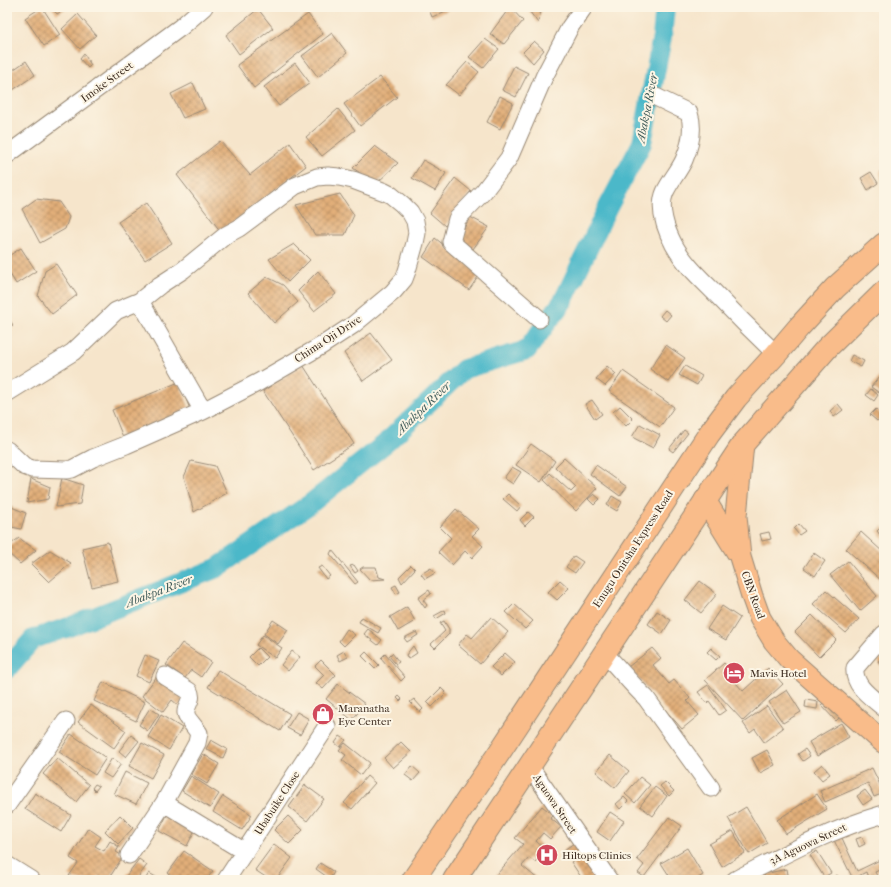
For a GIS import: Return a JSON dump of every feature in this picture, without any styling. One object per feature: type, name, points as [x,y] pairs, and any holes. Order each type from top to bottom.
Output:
[{"type":"highway","name":"Enugu Onitsha Express Road","points":[[413,880],[508,740],[709,434],[736,398],[799,327],[835,288],[884,244]]},
{"type":"highway","points":[[454,880],[743,444],[827,348],[884,292]]},
{"type":"main road","name":"CBN Road","points":[[743,444],[736,516],[740,557],[760,618],[774,641],[789,659],[884,742]]},
{"type":"main road","points":[[705,500],[740,557]]},
{"type":"street","name":"Imoke Street","points":[[7,154],[155,46],[204,7]]},
{"type":"street","points":[[539,319],[451,242],[457,219],[484,191],[509,158],[544,77],[570,27],[584,7]]},
{"type":"street","points":[[656,97],[689,113],[691,119],[690,144],[663,199],[664,218],[674,245],[686,263],[696,274],[776,354]]},
{"type":"street","name":"Chima Oji Drive","points":[[7,394],[73,352],[116,311],[140,302],[226,235],[239,228],[295,186],[317,177],[328,176],[353,180],[392,195],[410,212],[416,226],[415,243],[404,279],[393,292],[353,325],[321,346],[203,412],[93,458],[72,469],[32,469],[24,466],[7,450]]},
{"type":"street","points":[[140,302],[203,412]]},
{"type":"street","points":[[884,634],[855,668],[854,675],[863,690],[884,708]]},
{"type":"street","points":[[605,654],[646,698],[711,788]]},
{"type":"street","points":[[129,854],[164,803],[197,743],[199,733],[186,716],[185,712],[191,698],[190,691],[166,676]]},
{"type":"street","points":[[7,805],[66,721]]},
{"type":"street","name":"Ubabuike Close","points":[[226,880],[327,726]]},
{"type":"street","name":"Aguowa Street","points":[[530,767],[609,880]]},
{"type":"street","points":[[164,803],[245,852]]},
{"type":"street","name":"3A Aguowa Street","points":[[734,880],[816,838],[863,820],[884,814]]},
{"type":"street","points":[[7,865],[31,880]]},
{"type":"building","points":[[42,7],[60,35],[44,46],[25,18]]},
{"type":"building","points":[[51,7],[68,7],[57,14]]},
{"type":"building","points":[[428,7],[455,7],[432,17]]},
{"type":"building","points":[[510,7],[523,21],[504,44],[490,34]]},
{"type":"building","points":[[542,7],[538,23],[527,8]]},
{"type":"building","points":[[258,9],[273,28],[239,54],[226,35]]},
{"type":"building","points":[[78,14],[96,35],[80,49],[62,29]]},
{"type":"building","points":[[308,14],[323,34],[254,88],[237,65]]},
{"type":"building","points":[[332,33],[347,53],[318,77],[302,56]]},
{"type":"building","points":[[485,39],[499,49],[483,68],[469,57]]},
{"type":"building","points":[[534,41],[544,50],[533,63],[523,52]]},
{"type":"building","points":[[84,54],[91,65],[88,68],[80,59]]},
{"type":"building","points":[[26,61],[35,75],[7,94],[7,74]]},
{"type":"building","points":[[467,62],[479,72],[459,95],[446,85]]},
{"type":"building","points":[[295,63],[310,83],[279,106],[264,87]]},
{"type":"building","points":[[514,66],[528,73],[516,97],[502,90]]},
{"type":"building","points":[[380,77],[397,97],[360,126],[344,104]]},
{"type":"building","points":[[193,83],[205,109],[183,118],[171,94]]},
{"type":"building","points":[[500,96],[513,103],[500,129],[487,122]]},
{"type":"building","points":[[338,109],[355,130],[322,156],[306,137]]},
{"type":"building","points":[[220,141],[250,175],[290,143],[306,166],[221,232],[177,175]]},
{"type":"building","points":[[375,146],[398,163],[376,184],[353,168]]},
{"type":"building","points":[[423,160],[446,173],[435,191],[412,178]]},
{"type":"building","points":[[884,170],[884,181],[882,181],[880,171]]},
{"type":"building","points":[[871,172],[878,183],[868,190],[861,178]]},
{"type":"building","points":[[455,178],[471,191],[445,226],[430,213]]},
{"type":"building","points":[[340,194],[354,215],[345,235],[315,235],[296,205]]},
{"type":"building","points":[[36,199],[59,202],[69,217],[65,229],[40,243],[22,209]]},
{"type":"building","points":[[146,203],[172,243],[145,260],[118,222]]},
{"type":"building","points":[[470,217],[489,227],[473,249],[459,238]]},
{"type":"building","points":[[435,238],[480,274],[469,290],[423,257]]},
{"type":"building","points":[[294,244],[310,260],[288,282],[269,259]]},
{"type":"building","points":[[21,248],[36,271],[16,284],[7,269],[7,257]]},
{"type":"building","points":[[56,264],[77,295],[52,314],[38,296],[45,271]]},
{"type":"building","points":[[318,271],[336,294],[314,311],[298,291]]},
{"type":"building","points":[[267,277],[283,285],[298,302],[274,323],[248,293]]},
{"type":"building","points":[[665,310],[671,315],[666,321],[660,316]]},
{"type":"building","points":[[7,316],[13,325],[7,328]]},
{"type":"building","points":[[371,333],[392,360],[363,381],[344,353]]},
{"type":"building","points":[[666,345],[685,358],[668,382],[650,369]]},
{"type":"building","points":[[852,355],[864,361],[861,367],[849,361]]},
{"type":"building","points":[[303,365],[354,444],[314,470],[263,391]]},
{"type":"building","points":[[607,366],[616,374],[605,386],[596,379]]},
{"type":"building","points":[[685,366],[702,376],[697,385],[679,375]]},
{"type":"building","points":[[623,371],[674,407],[660,427],[609,391]]},
{"type":"building","points":[[880,376],[884,379],[884,392],[882,395],[871,387]]},
{"type":"building","points":[[179,382],[190,409],[123,437],[112,410]]},
{"type":"building","points":[[871,389],[878,395],[874,401],[866,395]]},
{"type":"building","points":[[592,400],[602,414],[595,419],[585,404]]},
{"type":"building","points":[[838,404],[843,410],[834,417],[830,411]]},
{"type":"building","points":[[620,406],[633,419],[626,426],[613,412]]},
{"type":"building","points":[[876,409],[883,416],[877,421],[870,415]]},
{"type":"building","points":[[640,424],[660,435],[653,448],[632,437]]},
{"type":"building","points":[[684,430],[688,433],[673,452],[669,449]]},
{"type":"building","points":[[531,444],[555,461],[541,482],[516,465]]},
{"type":"building","points":[[564,458],[597,488],[576,511],[544,480],[550,473],[571,492],[576,487],[555,467]]},
{"type":"building","points":[[191,461],[215,466],[227,493],[194,512],[184,477]]},
{"type":"building","points":[[596,465],[627,487],[620,496],[590,474]]},
{"type":"building","points":[[512,467],[521,472],[513,484],[504,478]]},
{"type":"building","points":[[62,478],[83,485],[80,504],[56,507]]},
{"type":"building","points":[[31,479],[50,487],[48,499],[27,503]]},
{"type":"building","points":[[508,494],[521,506],[517,511],[503,499]]},
{"type":"building","points":[[594,494],[600,499],[594,505],[588,499]]},
{"type":"building","points":[[612,496],[622,502],[617,511],[607,505]]},
{"type":"building","points":[[9,506],[26,513],[21,529],[7,526],[7,511]]},
{"type":"building","points":[[456,509],[479,529],[472,536],[483,546],[472,558],[465,551],[452,565],[438,552],[451,538],[440,527]]},
{"type":"building","points":[[528,512],[534,517],[525,526],[520,520]]},
{"type":"building","points":[[799,524],[805,531],[799,535],[794,529]]},
{"type":"building","points":[[882,526],[884,528],[884,540],[877,531]]},
{"type":"building","points":[[769,532],[771,539],[762,541],[760,534]]},
{"type":"building","points":[[861,532],[884,553],[883,582],[846,549]]},
{"type":"building","points":[[19,538],[36,550],[20,564],[7,552],[7,547]]},
{"type":"building","points":[[108,542],[118,581],[92,587],[82,548]]},
{"type":"building","points":[[50,550],[71,563],[49,582],[31,564]]},
{"type":"building","points":[[332,550],[358,582],[355,584],[330,554]]},
{"type":"building","points":[[814,553],[825,561],[815,576],[804,568]]},
{"type":"building","points":[[574,556],[583,562],[575,573],[566,567]]},
{"type":"building","points":[[848,561],[877,596],[860,611],[830,575]]},
{"type":"building","points":[[354,565],[358,571],[355,573],[350,566]]},
{"type":"building","points":[[411,565],[415,569],[402,583],[399,577]]},
{"type":"building","points":[[322,566],[330,576],[326,579],[318,568]]},
{"type":"building","points":[[363,567],[376,567],[379,577],[385,579],[370,580],[360,569]]},
{"type":"building","points":[[431,568],[435,573],[425,579],[421,574]]},
{"type":"building","points":[[560,580],[569,588],[557,600],[548,592]]},
{"type":"building","points":[[700,581],[717,594],[701,613],[685,600]]},
{"type":"building","points":[[396,585],[400,592],[396,594],[392,587]]},
{"type":"building","points":[[429,590],[431,594],[423,600],[427,605],[425,608],[418,598]]},
{"type":"building","points":[[826,590],[859,619],[846,633],[813,604]]},
{"type":"building","points":[[514,604],[533,621],[525,629],[506,612]]},
{"type":"building","points":[[722,606],[740,618],[726,640],[707,629]]},
{"type":"building","points":[[407,607],[415,621],[398,631],[390,617]]},
{"type":"building","points":[[445,610],[446,613],[436,619],[434,616]]},
{"type":"building","points":[[657,611],[671,620],[662,634],[648,624]]},
{"type":"building","points":[[812,615],[836,640],[819,657],[795,632]]},
{"type":"building","points":[[362,617],[381,628],[378,633],[359,622]]},
{"type":"building","points":[[491,617],[508,632],[480,664],[458,645],[467,634],[472,638]]},
{"type":"building","points":[[273,620],[288,630],[278,644],[264,634]]},
{"type":"building","points":[[444,621],[449,629],[449,634],[435,648],[431,644],[445,631],[440,623]]},
{"type":"building","points":[[347,629],[355,635],[344,646],[339,641]]},
{"type":"building","points":[[368,629],[382,640],[378,645],[364,634]]},
{"type":"building","points":[[416,632],[418,635],[407,642],[404,638]]},
{"type":"building","points":[[263,635],[282,648],[275,658],[256,645]]},
{"type":"building","points":[[182,643],[211,662],[201,677],[191,670],[185,678],[166,665]]},
{"type":"building","points":[[413,646],[417,653],[408,659],[406,655]]},
{"type":"building","points":[[258,648],[267,657],[258,666],[249,657]]},
{"type":"building","points":[[652,648],[661,658],[653,665],[669,684],[674,680],[690,698],[687,701],[699,715],[682,729],[628,667]]},
{"type":"building","points":[[711,648],[720,656],[716,660],[707,652]]},
{"type":"building","points":[[292,651],[300,657],[288,671],[281,665]]},
{"type":"building","points":[[344,651],[348,657],[340,661],[337,655]]},
{"type":"building","points":[[366,652],[379,665],[375,669],[362,656]]},
{"type":"building","points":[[392,653],[399,662],[396,664],[389,656]]},
{"type":"building","points":[[505,653],[515,662],[501,676],[491,667]]},
{"type":"building","points":[[385,654],[405,677],[401,681],[381,658]]},
{"type":"building","points":[[145,655],[159,661],[149,682],[136,676]]},
{"type":"building","points":[[884,657],[884,670],[878,661]]},
{"type":"building","points":[[321,660],[336,675],[323,689],[316,683],[324,675],[315,666]]},
{"type":"building","points":[[724,663],[733,672],[729,675],[743,691],[768,668],[783,684],[743,721],[705,680]]},
{"type":"building","points":[[218,670],[290,714],[280,731],[208,687]]},
{"type":"building","points":[[157,676],[187,694],[179,706],[172,700],[163,712],[142,696]]},
{"type":"building","points":[[103,682],[145,702],[136,721],[94,701]]},
{"type":"building","points":[[338,684],[365,704],[352,720],[326,699]]},
{"type":"building","points":[[708,685],[726,710],[719,715],[709,701],[707,703],[698,692]]},
{"type":"building","points":[[441,688],[446,693],[432,707],[427,702]]},
{"type":"building","points":[[787,690],[801,712],[783,723],[769,702]]},
{"type":"building","points":[[399,696],[402,699],[400,701],[397,698]]},
{"type":"building","points":[[414,699],[423,709],[420,712],[410,702]]},
{"type":"building","points":[[806,700],[818,702],[817,709],[805,707]]},
{"type":"building","points":[[826,701],[841,716],[836,721],[821,705]]},
{"type":"building","points":[[91,705],[126,731],[114,748],[78,722]]},
{"type":"building","points":[[767,706],[783,728],[764,742],[755,729],[750,733],[743,723]]},
{"type":"building","points":[[150,708],[159,714],[148,731],[139,725]]},
{"type":"building","points":[[297,712],[309,719],[300,735],[287,728]]},
{"type":"building","points":[[161,715],[182,728],[169,750],[148,737]]},
{"type":"building","points":[[841,723],[849,737],[817,756],[809,742]]},
{"type":"building","points":[[71,734],[106,758],[95,775],[59,752]]},
{"type":"building","points":[[131,735],[139,741],[126,757],[119,751]]},
{"type":"building","points":[[340,736],[346,740],[340,747],[335,743]]},
{"type":"building","points":[[211,740],[227,749],[223,758],[206,749]]},
{"type":"building","points":[[401,742],[411,752],[393,768],[384,758]]},
{"type":"building","points":[[142,743],[164,755],[151,778],[129,766]]},
{"type":"building","points":[[345,743],[370,763],[361,775],[342,760],[346,755],[339,750]]},
{"type":"building","points":[[805,749],[810,756],[803,761],[798,754]]},
{"type":"building","points":[[767,750],[775,765],[760,773],[752,758]]},
{"type":"building","points":[[203,754],[219,764],[207,784],[191,774]]},
{"type":"building","points":[[610,755],[629,771],[615,788],[596,772]]},
{"type":"building","points":[[57,758],[89,785],[76,802],[43,774]]},
{"type":"building","points":[[112,758],[121,764],[111,778],[103,773]]},
{"type":"building","points":[[822,764],[830,774],[822,780],[814,771]]},
{"type":"building","points":[[412,766],[420,773],[413,781],[405,775]]},
{"type":"building","points":[[872,768],[884,793],[874,797],[868,783],[825,802],[820,791]]},
{"type":"building","points":[[125,772],[147,783],[136,804],[114,794]]},
{"type":"building","points":[[191,776],[219,794],[210,808],[182,791]]},
{"type":"building","points":[[367,776],[375,783],[352,809],[344,803]]},
{"type":"building","points":[[640,777],[650,785],[635,803],[625,794]]},
{"type":"building","points":[[665,782],[674,791],[669,796],[660,786]]},
{"type":"building","points":[[95,784],[99,786],[95,791],[92,788]]},
{"type":"building","points":[[305,785],[324,799],[307,821],[289,807]]},
{"type":"building","points":[[655,787],[667,796],[653,816],[640,806]]},
{"type":"building","points":[[865,790],[872,799],[863,805],[857,796]]},
{"type":"building","points":[[35,793],[71,815],[61,832],[25,809]]},
{"type":"building","points":[[817,794],[827,809],[786,834],[777,820]]},
{"type":"building","points":[[223,796],[252,815],[242,830],[213,812]]},
{"type":"building","points":[[624,797],[628,801],[620,809],[616,804]]},
{"type":"building","points":[[542,806],[553,815],[550,818],[561,827],[550,839],[543,833],[536,841],[546,850],[535,862],[529,858],[522,866],[539,880],[492,880],[523,844],[515,838]]},
{"type":"building","points":[[746,807],[767,843],[749,854],[728,818]]},
{"type":"building","points":[[610,812],[624,821],[610,841],[597,832]]},
{"type":"building","points":[[168,813],[196,828],[187,846],[159,831]]},
{"type":"building","points":[[120,815],[133,828],[118,844],[105,831]]},
{"type":"building","points":[[288,816],[303,830],[289,844],[274,830]]},
{"type":"building","points":[[669,817],[682,826],[644,877],[638,873],[644,865],[637,859]]},
{"type":"building","points":[[867,826],[842,838],[857,871],[884,858],[884,868],[875,872],[879,880],[869,880],[866,872],[853,879],[830,832]]},
{"type":"building","points":[[88,828],[101,837],[95,846],[104,851],[110,841],[119,847],[116,852],[123,856],[108,880],[104,880],[98,876],[95,880],[76,880],[69,876],[78,863],[70,858]]},
{"type":"building","points":[[733,831],[745,853],[722,867],[709,844]]},
{"type":"building","points":[[862,837],[865,844],[859,847],[856,839]]},
{"type":"building","points":[[574,843],[580,851],[570,858],[564,850]]},
{"type":"building","points":[[274,844],[292,858],[276,880],[270,880],[255,870]]},
{"type":"building","points":[[687,848],[703,875],[695,880],[672,880],[661,863]]},
{"type":"building","points":[[184,851],[213,871],[206,880],[177,880],[168,873]]},
{"type":"building","points":[[817,851],[831,873],[824,877],[810,855]]},
{"type":"building","points":[[583,854],[597,874],[589,880],[583,880],[571,862]]},
{"type":"building","points":[[139,859],[147,865],[136,880],[123,880]]},
{"type":"building","points":[[320,863],[334,872],[330,879],[316,869]]},
{"type":"building","points":[[787,869],[789,880],[765,880],[764,874]]},
{"type":"building","points":[[149,873],[161,880],[145,880]]},
{"type":"building","points":[[837,875],[841,880],[830,880]]},
{"type":"waterway","name":"Abakpa River","points":[[7,669],[33,639],[69,627],[217,568],[310,504],[387,442],[464,369],[527,350],[563,301],[608,207],[642,143],[662,37],[665,7]]},
{"type":"place","name":"Mavis Hotel","points":[[734,673]]},
{"type":"place","name":"Maranatha Eye Center","points":[[323,714]]},
{"type":"place","name":"Hiltops Clinics","points":[[547,855]]}]
